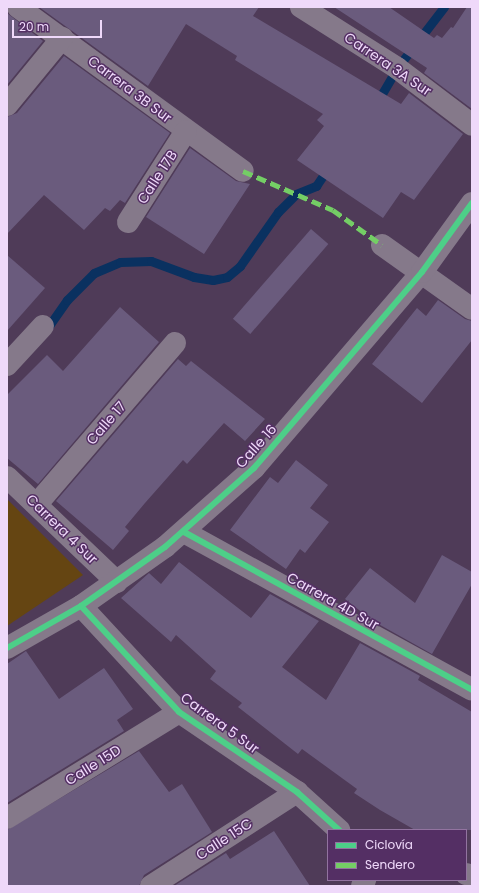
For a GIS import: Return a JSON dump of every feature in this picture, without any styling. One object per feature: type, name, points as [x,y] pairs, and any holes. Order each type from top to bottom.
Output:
[{"type":"street","name":"Carrera 3B Sur","points":[[18,7],[186,131],[243,171]]},
{"type":"street","name":"Carrera 3A Sur","points":[[301,7],[397,68],[472,125]]},
{"type":"street","points":[[7,105],[62,38]]},
{"type":"street","name":"Calle 17B","points":[[128,222],[186,131]]},
{"type":"street","name":"Calle 16","points":[[7,648],[81,606],[116,582],[184,532],[254,468],[422,272],[472,203]]},
{"type":"street","points":[[382,245],[472,309]]},
{"type":"street","points":[[7,365],[43,326]]},
{"type":"street","name":"Calle 17","points":[[37,504],[176,343]]},
{"type":"street","name":"Carrera 4 Sur","points":[[7,477],[37,504],[116,582]]},
{"type":"street","name":"Carrera 4D Sur","points":[[184,532],[472,690]]},
{"type":"street","name":"Carrera 5 Sur","points":[[81,606],[179,712],[297,792],[338,829]]},
{"type":"street","name":"Calle 15D","points":[[7,818],[179,712]]},
{"type":"street","name":"Calle 15C","points":[[151,886],[297,792]]},
{"type":"shaded area","points":[[7,499],[83,575],[7,626]]},
{"type":"building","points":[[39,7],[259,7],[253,16],[401,104],[409,93],[463,134],[414,200],[401,192],[383,218],[297,160],[324,126],[317,120],[323,114],[235,60],[237,56],[186,24],[148,86]]},
{"type":"building","points":[[334,7],[389,7],[434,38],[437,35],[442,38],[451,27],[453,28],[467,7],[472,7],[472,109],[424,73],[427,68]]},
{"type":"building","points":[[7,13],[43,41],[7,85]]},
{"type":"building","points":[[64,56],[170,133],[125,203],[120,200],[110,211],[105,208],[84,230],[44,195],[7,234],[7,117],[17,113]]},
{"type":"building","points":[[190,148],[236,181],[250,184],[204,254],[146,217]]},
{"type":"building","points":[[311,229],[328,244],[250,334],[233,319]]},
{"type":"building","points":[[7,255],[45,288],[7,331]]},
{"type":"building","points":[[438,300],[465,319],[472,321],[472,340],[422,403],[372,364],[417,308],[426,316]]},
{"type":"building","points":[[120,307],[159,342],[38,484],[7,458],[7,395],[47,355],[63,371]]},
{"type":"building","points":[[178,359],[186,366],[191,361],[265,419],[245,441],[224,423],[187,464],[183,460],[145,503],[125,527],[129,531],[113,550],[56,501]]},
{"type":"building","points":[[296,460],[328,485],[310,508],[329,522],[305,553],[300,549],[286,569],[230,530],[270,477],[278,483]]},
{"type":"building","points":[[442,555],[472,572],[472,584],[432,654],[373,621],[345,599],[370,568],[415,603]]},
{"type":"building","points":[[179,562],[251,618],[270,594],[319,621],[282,667],[326,700],[360,643],[420,676],[418,680],[472,712],[472,830],[413,829],[354,793],[357,789],[302,749],[298,754],[238,707],[242,703],[210,679],[216,671],[176,635],[171,642],[121,598],[149,573],[161,584]]},
{"type":"building","points":[[26,651],[59,699],[104,668],[133,709],[117,720],[124,731],[7,803],[7,664]]},
{"type":"building","points":[[139,751],[169,792],[182,784],[212,832],[144,875],[139,886],[7,886],[7,830]]},
{"type":"building","points":[[274,831],[310,886],[174,886],[226,853],[230,859]]},
{"type":"waterway","points":[[376,104],[397,68],[444,7]]},
{"type":"waterway","points":[[46,330],[67,300],[94,273],[120,262],[151,261],[194,277],[213,280],[227,277],[240,266],[278,212],[296,194],[316,186],[328,168]]},
{"type":"marked path","points":[[243,171],[333,210],[382,245]]},
{"type":"cycle path","points":[[7,648],[81,606],[165,547],[254,468],[422,272],[472,203]]},
{"type":"cycle path","points":[[184,532],[472,690]]},
{"type":"cycle path","points":[[81,606],[179,712],[297,792],[338,829]]}]
